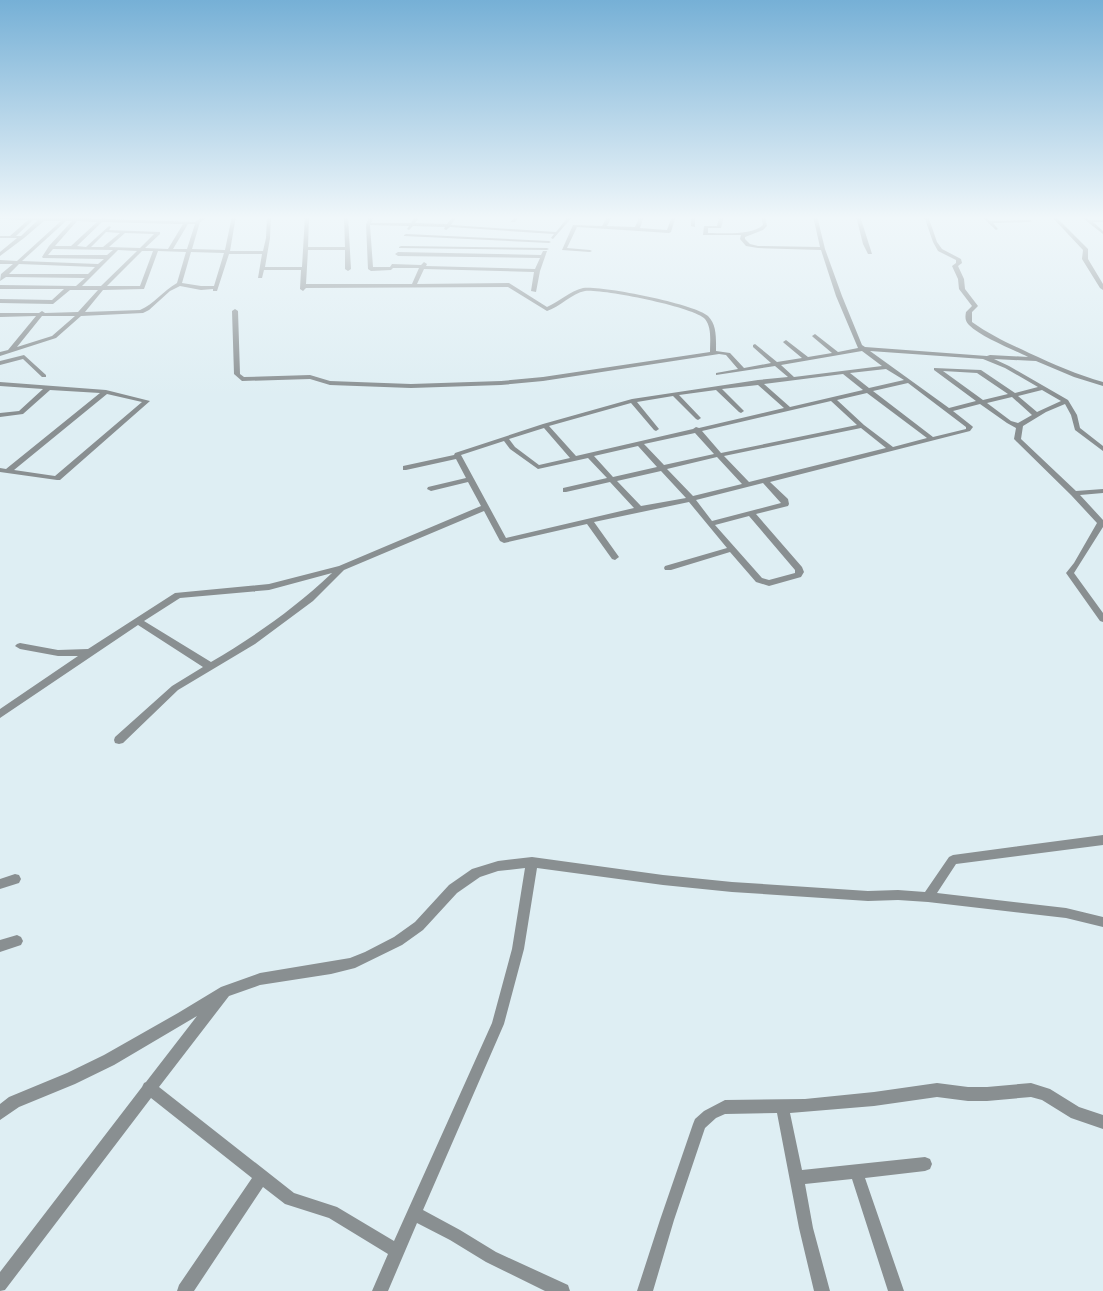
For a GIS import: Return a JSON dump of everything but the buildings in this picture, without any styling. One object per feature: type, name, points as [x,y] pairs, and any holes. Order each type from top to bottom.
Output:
[{"type":"street","points":[[77,288],[90,276]]},
{"type":"street","points":[[0,354],[54,337],[80,314],[102,288],[114,276]]},
{"type":"street","points":[[0,287],[142,288],[146,276]]},
{"type":"street","points":[[179,284],[181,276]]},
{"type":"street","points":[[0,315],[141,312],[147,309],[168,290],[179,284],[216,289],[220,276]]},
{"type":"street","points":[[304,276],[303,287],[509,285],[547,309],[582,290],[599,290],[660,302],[703,314],[713,328],[713,352]]},
{"type":"street","points":[[414,285],[417,276]]},
{"type":"street","points":[[534,291],[536,276]]},
{"type":"street","points":[[458,456],[504,541],[590,522],[639,509],[691,499],[890,448],[968,430],[970,428],[947,410],[859,346],[832,276]]},
{"type":"street","points":[[960,276],[962,288],[975,306],[969,311],[968,317],[970,322],[995,339],[1097,383],[1103,384]]},
{"type":"street","points":[[1096,276],[1103,288]]},
{"type":"street","points":[[10,351],[40,314],[69,288]]},
{"type":"street","points":[[0,301],[53,302]]},
{"type":"street","points":[[235,311],[236,367],[238,376],[242,379],[310,377],[330,383],[411,386],[501,383],[543,379],[713,352],[728,354],[742,369]]},
{"type":"street","points":[[0,322],[7,315]]},
{"type":"street","points":[[815,336],[836,353]]},
{"type":"street","points":[[786,342],[806,358]]},
{"type":"street","points":[[755,346],[792,378]]},
{"type":"street","points":[[718,374],[863,349],[984,357],[1041,359]]},
{"type":"street","points":[[0,363],[24,357],[44,376]]},
{"type":"street","points":[[984,357],[1007,367],[1066,401],[1074,415],[1077,428],[1103,449]]},
{"type":"street","points":[[406,468],[458,456],[457,454],[545,425],[632,402],[674,394],[758,382],[887,367]]},
{"type":"street","points":[[1020,427],[1009,422],[936,369],[979,371],[1014,395],[1036,416]]},
{"type":"street","points":[[844,372],[931,438]]},
{"type":"street","points":[[506,439],[512,448],[538,467],[696,429],[909,381]]},
{"type":"street","points":[[758,382],[788,408]]},
{"type":"street","points":[[0,384],[106,392],[148,401],[57,478],[4,471]]},
{"type":"street","points":[[0,415],[21,413],[48,388]]},
{"type":"street","points":[[717,388],[741,411]]},
{"type":"street","points":[[947,410],[1043,388]]},
{"type":"street","points":[[4,471],[106,392]]},
{"type":"street","points":[[674,394],[698,418]]},
{"type":"street","points":[[831,398],[862,426],[890,448]]},
{"type":"street","points":[[1066,401],[1020,425],[1017,439],[1074,493],[1102,524],[1070,573],[1103,619]]},
{"type":"street","points":[[632,402],[656,429]]},
{"type":"street","points":[[545,425],[574,458]]},
{"type":"street","points":[[566,490],[862,426]]},
{"type":"street","points":[[696,429],[718,456],[747,485]]},
{"type":"street","points":[[639,443],[664,468],[759,580],[764,583],[769,583],[798,575],[800,572],[799,569],[750,514]]},
{"type":"street","points":[[589,455],[639,509]]},
{"type":"street","points":[[431,489],[471,479]]},
{"type":"street","points":[[710,524],[785,504],[785,501],[765,481]]},
{"type":"street","points":[[1074,493],[1103,491]]},
{"type":"street","points":[[0,714],[90,652],[178,595],[269,587],[342,568],[486,507]]},
{"type":"street","points":[[590,522],[615,557]]},
{"type":"street","points":[[668,568],[732,549]]},
{"type":"street","points":[[119,740],[175,688],[252,642],[310,599],[342,568]]},
{"type":"street","points":[[138,621],[211,667]]},
{"type":"street","points":[[20,646],[58,653],[90,652]]},
{"type":"street","points":[[928,897],[953,860],[1103,840]]},
{"type":"street","points":[[380,1291],[498,1024],[518,949],[532,862]]},
{"type":"street","points":[[0,1113],[14,1102],[70,1079],[109,1060],[182,1018],[225,991],[260,979],[351,964],[369,956],[398,941],[419,926],[453,889],[476,873],[498,866],[532,862],[663,880],[732,887],[868,896],[898,895],[928,897],[1066,913],[1103,922]]},
{"type":"street","points":[[0,884],[16,880]]},
{"type":"street","points":[[0,946],[17,941]]},
{"type":"street","points":[[0,1284],[225,991]]},
{"type":"street","points":[[149,1088],[290,1199],[332,1212],[397,1251]]},
{"type":"street","points":[[645,1291],[667,1220],[700,1124],[708,1114],[726,1107],[805,1106],[874,1099],[937,1090],[968,1094],[987,1094],[1031,1090],[1044,1094],[1076,1113],[1103,1122]]},
{"type":"street","points":[[782,1106],[798,1178],[806,1228],[822,1291]]},
{"type":"street","points":[[798,1178],[925,1164]]},
{"type":"street","points":[[856,1171],[896,1291]]},
{"type":"street","points":[[185,1291],[262,1176]]},
{"type":"street","points":[[414,1213],[455,1235],[491,1257],[560,1290]]}]
